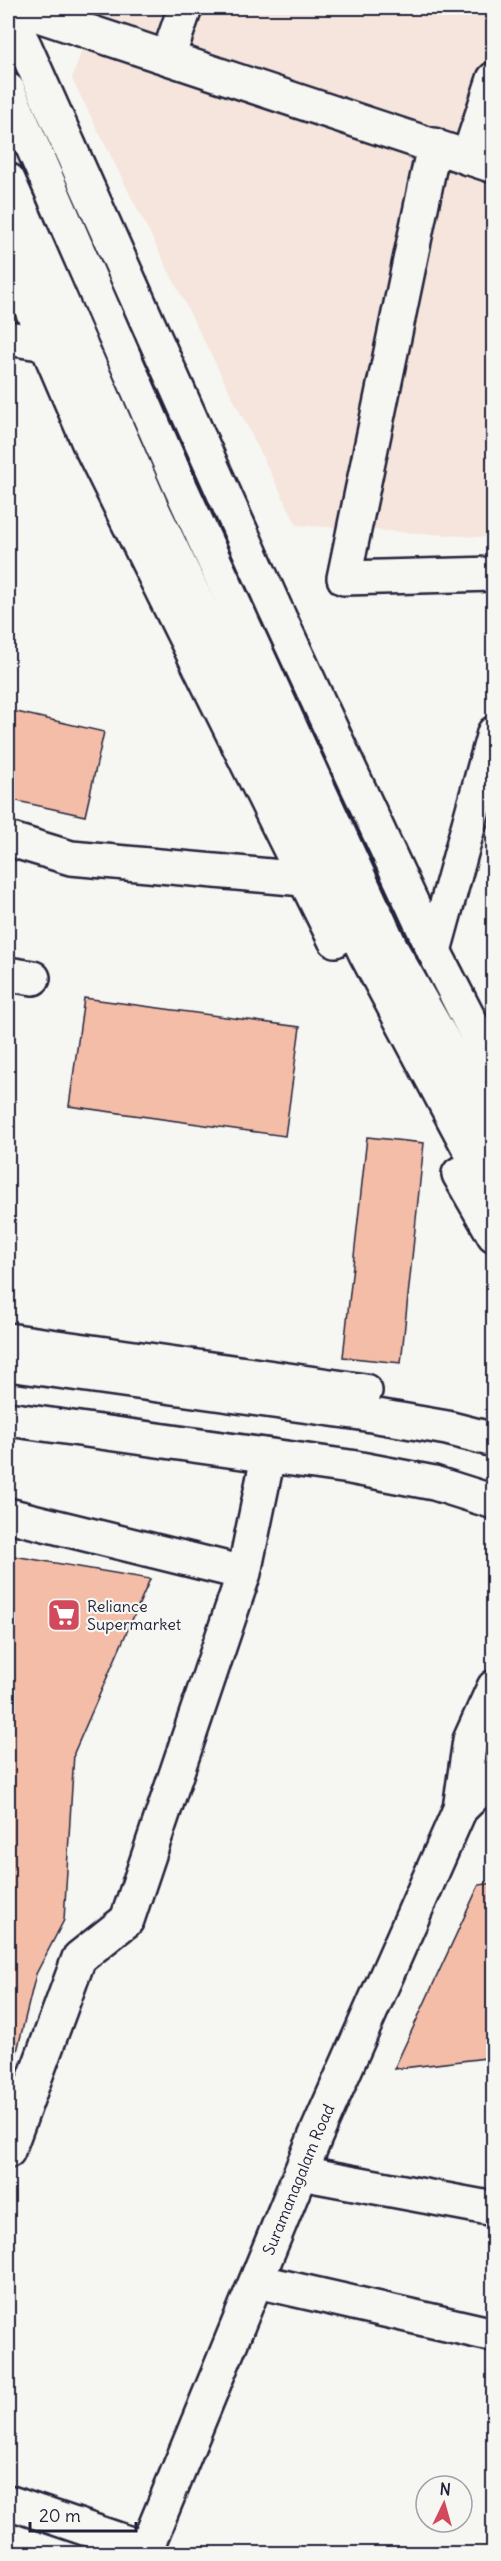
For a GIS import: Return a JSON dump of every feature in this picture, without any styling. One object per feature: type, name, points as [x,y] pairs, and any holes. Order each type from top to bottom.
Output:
[{"type":"main road","points":[[17,8],[481,162],[494,79]]},
{"type":"main road","points":[[168,57],[185,8]]},
{"type":"main road","points":[[8,13],[26,47],[269,595],[434,951],[494,1068]]},
{"type":"main road","points":[[8,90],[179,484],[393,952],[494,1131]]},
{"type":"main road","points":[[434,145],[344,578],[494,574]]},
{"type":"main road","points":[[8,180],[171,549],[366,954],[494,1195]]},
{"type":"main road","points":[[8,254],[88,441],[303,879],[422,1107],[494,1235]]},
{"type":"main road","points":[[8,338],[46,344]]},
{"type":"main road","points":[[434,951],[494,733]]},
{"type":"main road","points":[[8,839],[71,858],[303,879]]},
{"type":"main road","points":[[8,1340],[317,1383],[494,1416]]},
{"type":"main road","points":[[8,1364],[360,1413],[447,1428],[494,1440]]},
{"type":"main road","points":[[8,1397],[382,1453],[456,1467],[494,1479]]},
{"type":"main road","points":[[8,1419],[350,1467],[413,1479],[494,1502]]},
{"type":"main road","points":[[8,2151],[79,1958],[126,1920],[244,1573],[268,1457]]},
{"type":"main road","points":[[8,1515],[244,1573]]},
{"type":"main road","points":[[460,1809],[470,1740],[494,1687]]},
{"type":"main road","points":[[460,1809],[494,1776]]},
{"type":"main road","name":"Suramanagalam Road","points":[[145,2551],[301,2173],[460,1809]]},
{"type":"main road","points":[[301,2173],[494,2208]]},
{"type":"main road","points":[[257,2281],[494,2335]]},
{"type":"main road","points":[[8,2502],[145,2551]]},
{"type":"shaded area","points":[[96,8],[493,8],[493,538],[297,525],[72,79]]},
{"type":"building","points":[[8,710],[104,732],[85,816],[8,799]]},
{"type":"building","points":[[84,998],[300,1027],[285,1136],[69,1106]]},
{"type":"building","points":[[367,1137],[424,1143],[401,1363],[343,1357]]},
{"type":"building","points":[[8,1555],[150,1579],[74,1753],[64,1920],[36,1974],[8,2088]]},
{"type":"building","points":[[494,1883],[494,2057],[394,2069],[479,1885]]},
{"type":"place","name":"Reliance Supermarket","points":[[64,1615]]}]
